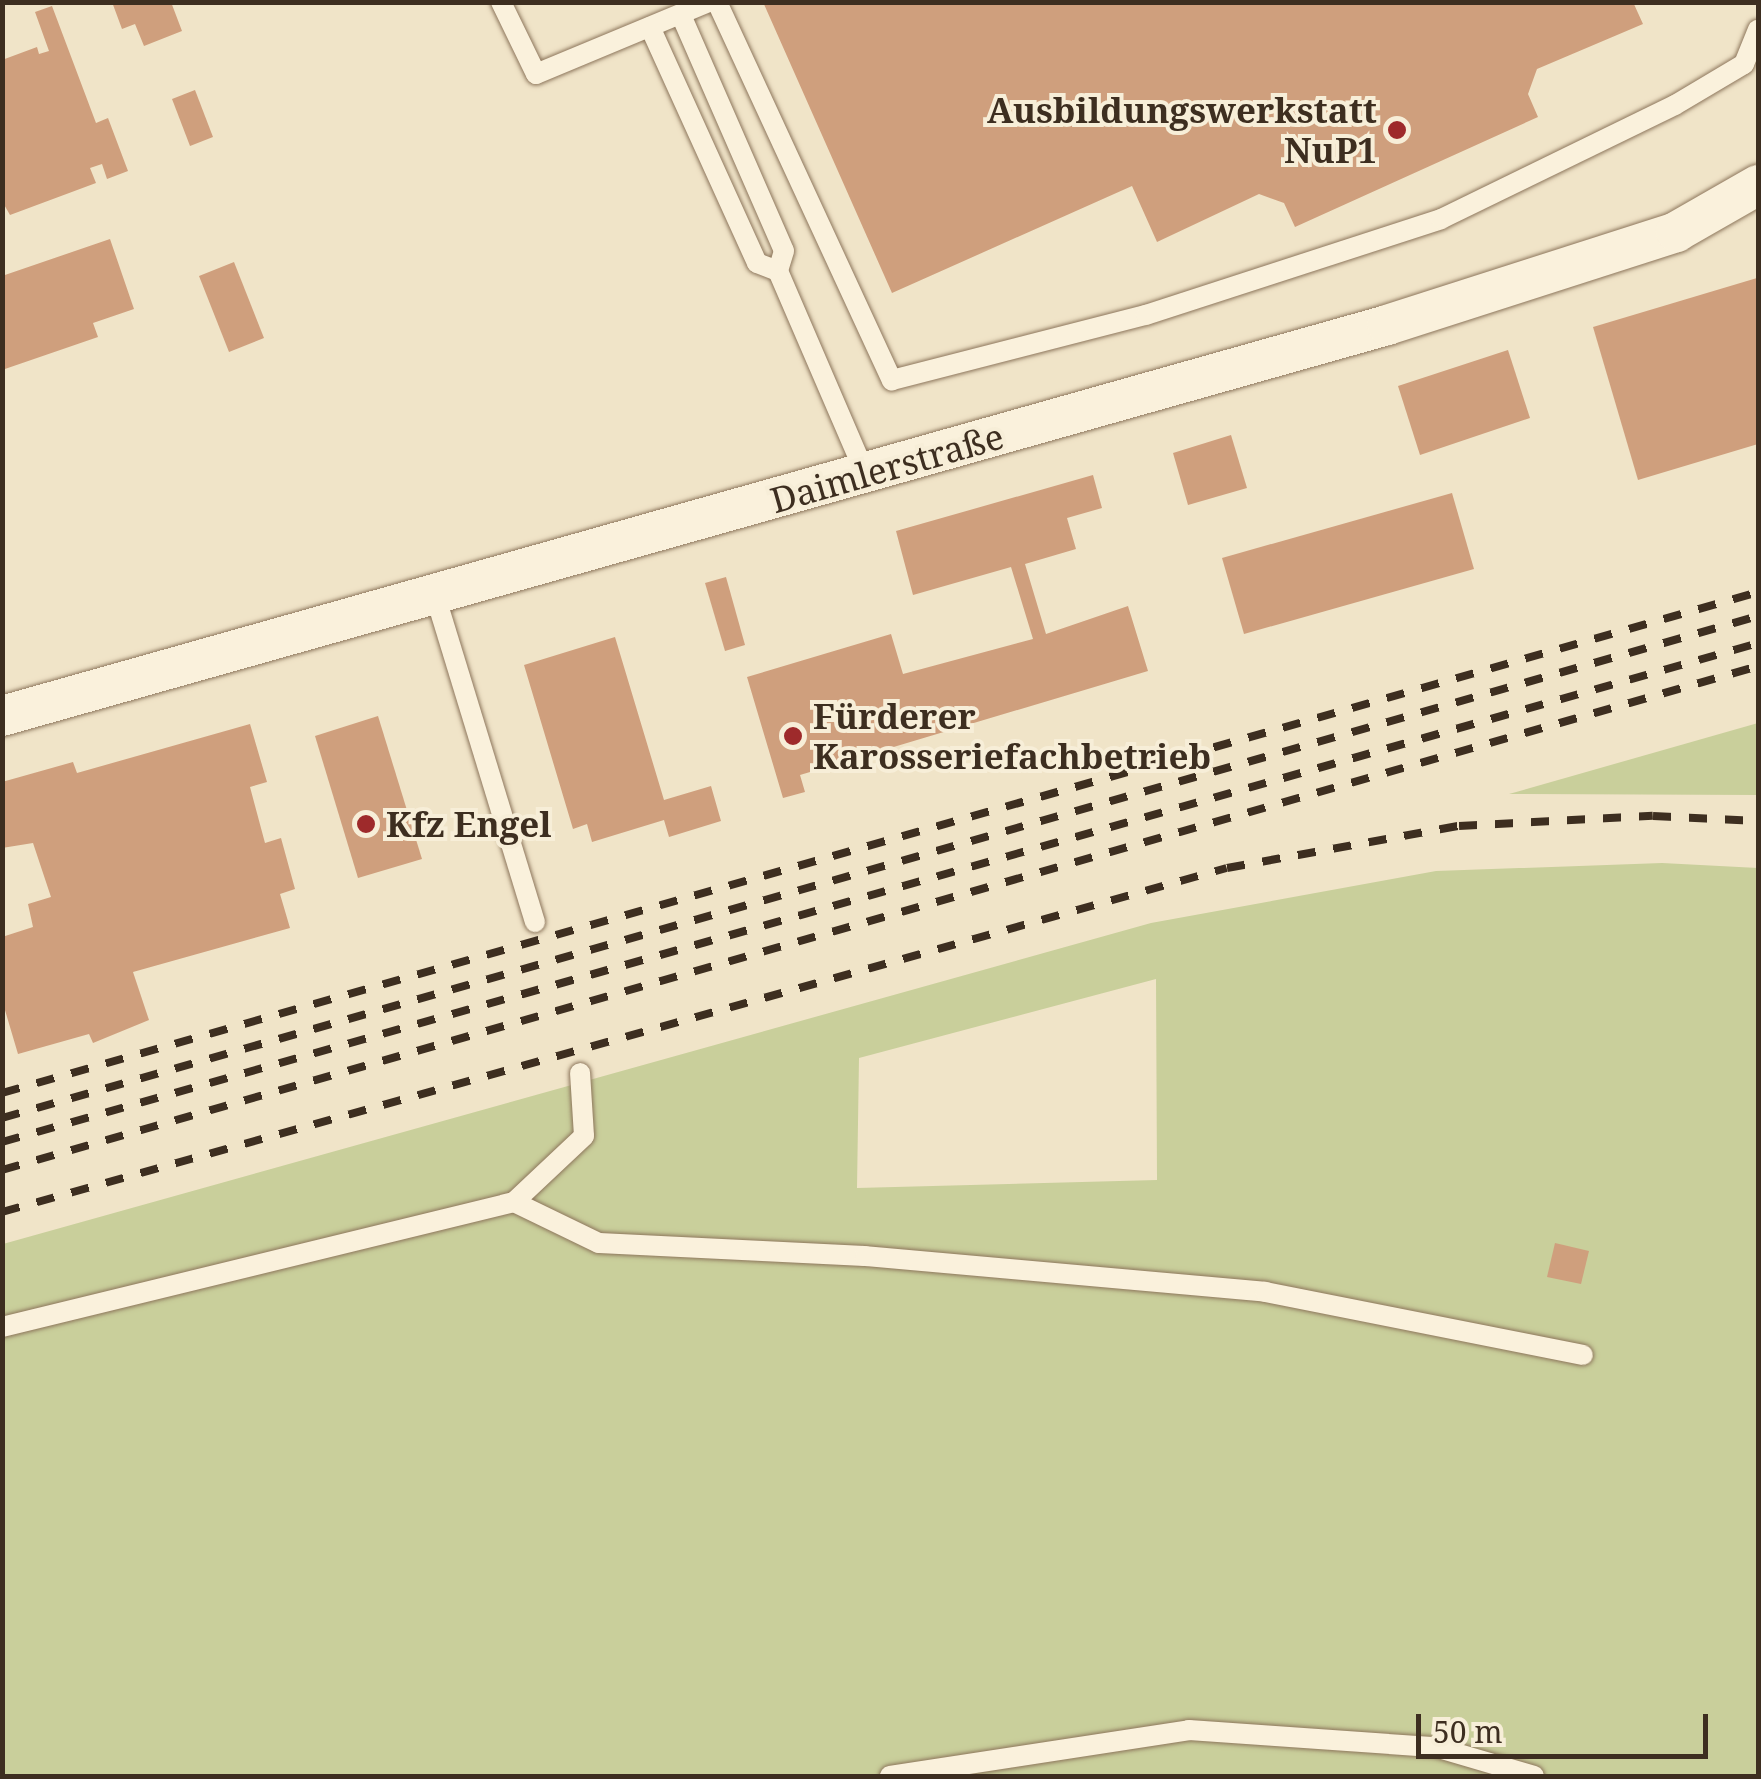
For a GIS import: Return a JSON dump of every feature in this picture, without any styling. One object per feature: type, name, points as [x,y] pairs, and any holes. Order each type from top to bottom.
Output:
[{"type":"street","name":"Daimlerstraße","points":[[2,716],[866,474],[1602,258],[1676,232],[1758,185]]},
{"type":"lane","points":[[500,2],[536,74],[713,2],[892,380],[1146,315],[1442,218],[1675,105],[1744,64],[1758,30]]},
{"type":"lane","points":[[680,15],[784,251],[778,271],[866,474]]},
{"type":"lane","points":[[650,27],[757,262],[778,271]]},
{"type":"lane","points":[[435,595],[535,922]]},
{"type":"lane","points":[[2,1327],[514,1202],[584,1136],[580,1072]]},
{"type":"lane","points":[[514,1202],[599,1243],[864,1256],[1265,1292],[1583,1355]]},
{"type":"lane","points":[[890,1776],[1092,1741],[1262,1730],[1434,1747],[1534,1776]]},
{"type":"green space","points":[[1758,723],[1758,795],[1509,794]]},
{"type":"green space","points":[[1662,863],[1758,868],[1758,1776],[3,1776],[3,1244],[1151,923],[1436,871]],"holes":[[[1156,979],[1157,1180],[857,1188],[859,1058]]]},
{"type":"building","points":[[112,2],[171,2],[182,31],[144,46],[135,24],[122,29]]},
{"type":"building","points":[[763,2],[1633,2],[1643,24],[1537,69],[1528,94],[1538,117],[1295,227],[1284,203],[1259,194],[1157,242],[1132,186],[892,293]]},
{"type":"building","points":[[52,6],[96,123],[108,118],[128,171],[107,179],[102,164],[90,168],[96,183],[10,215],[2,201],[2,60],[37,47],[39,54],[49,51],[35,12]]},
{"type":"building","points":[[195,90],[213,137],[190,146],[172,99]]},
{"type":"building","points":[[110,239],[134,309],[93,323],[98,337],[2,370],[2,276]]},
{"type":"building","points":[[234,262],[264,338],[229,352],[199,276]]},
{"type":"building","points":[[1757,278],[1758,444],[1638,480],[1593,327]]},
{"type":"building","points":[[1508,350],[1530,418],[1420,455],[1398,386]]},
{"type":"building","points":[[1231,435],[1247,488],[1188,505],[1173,453]]},
{"type":"building","points":[[1093,475],[1102,508],[1067,518],[1076,549],[1025,564],[1046,634],[1128,606],[1148,671],[800,775],[805,792],[783,798],[747,677],[891,634],[903,674],[1033,639],[1011,567],[913,595],[896,531]]},
{"type":"building","points":[[1452,493],[1474,569],[1244,634],[1222,558]]},
{"type":"building","points":[[726,577],[745,645],[725,651],[705,583]]},
{"type":"building","points":[[615,637],[664,800],[711,786],[721,821],[669,837],[664,820],[592,842],[587,824],[573,829],[524,665]]},
{"type":"building","points":[[378,716],[422,859],[358,878],[315,736]]},
{"type":"building","points":[[250,724],[267,782],[250,787],[265,843],[281,838],[295,889],[280,894],[290,928],[133,972],[149,1020],[93,1043],[89,1034],[18,1054],[2,1000],[2,937],[33,927],[28,904],[51,897],[33,843],[2,848],[2,782],[73,762],[77,773]]},
{"type":"building","points":[[1555,1243],[1589,1251],[1581,1284],[1547,1277]]},
{"type":"railway","points":[[2,1093],[1758,592]]},
{"type":"railway","points":[[2,1118],[1758,616]]},
{"type":"railway","points":[[2,1142],[1758,643]]},
{"type":"railway","points":[[2,1170],[1758,666]]},
{"type":"railway","points":[[2,1212],[1227,868],[1459,826],[1653,816],[1758,821]]},
{"type":"place","name":"Ausbildungswerkstatt NuP1","points":[[1397,130]]},
{"type":"place","name":"Fürderer Karosseriefachbetrieb","points":[[793,736]]},
{"type":"place","name":"Kfz Engel","points":[[366,824]]}]
